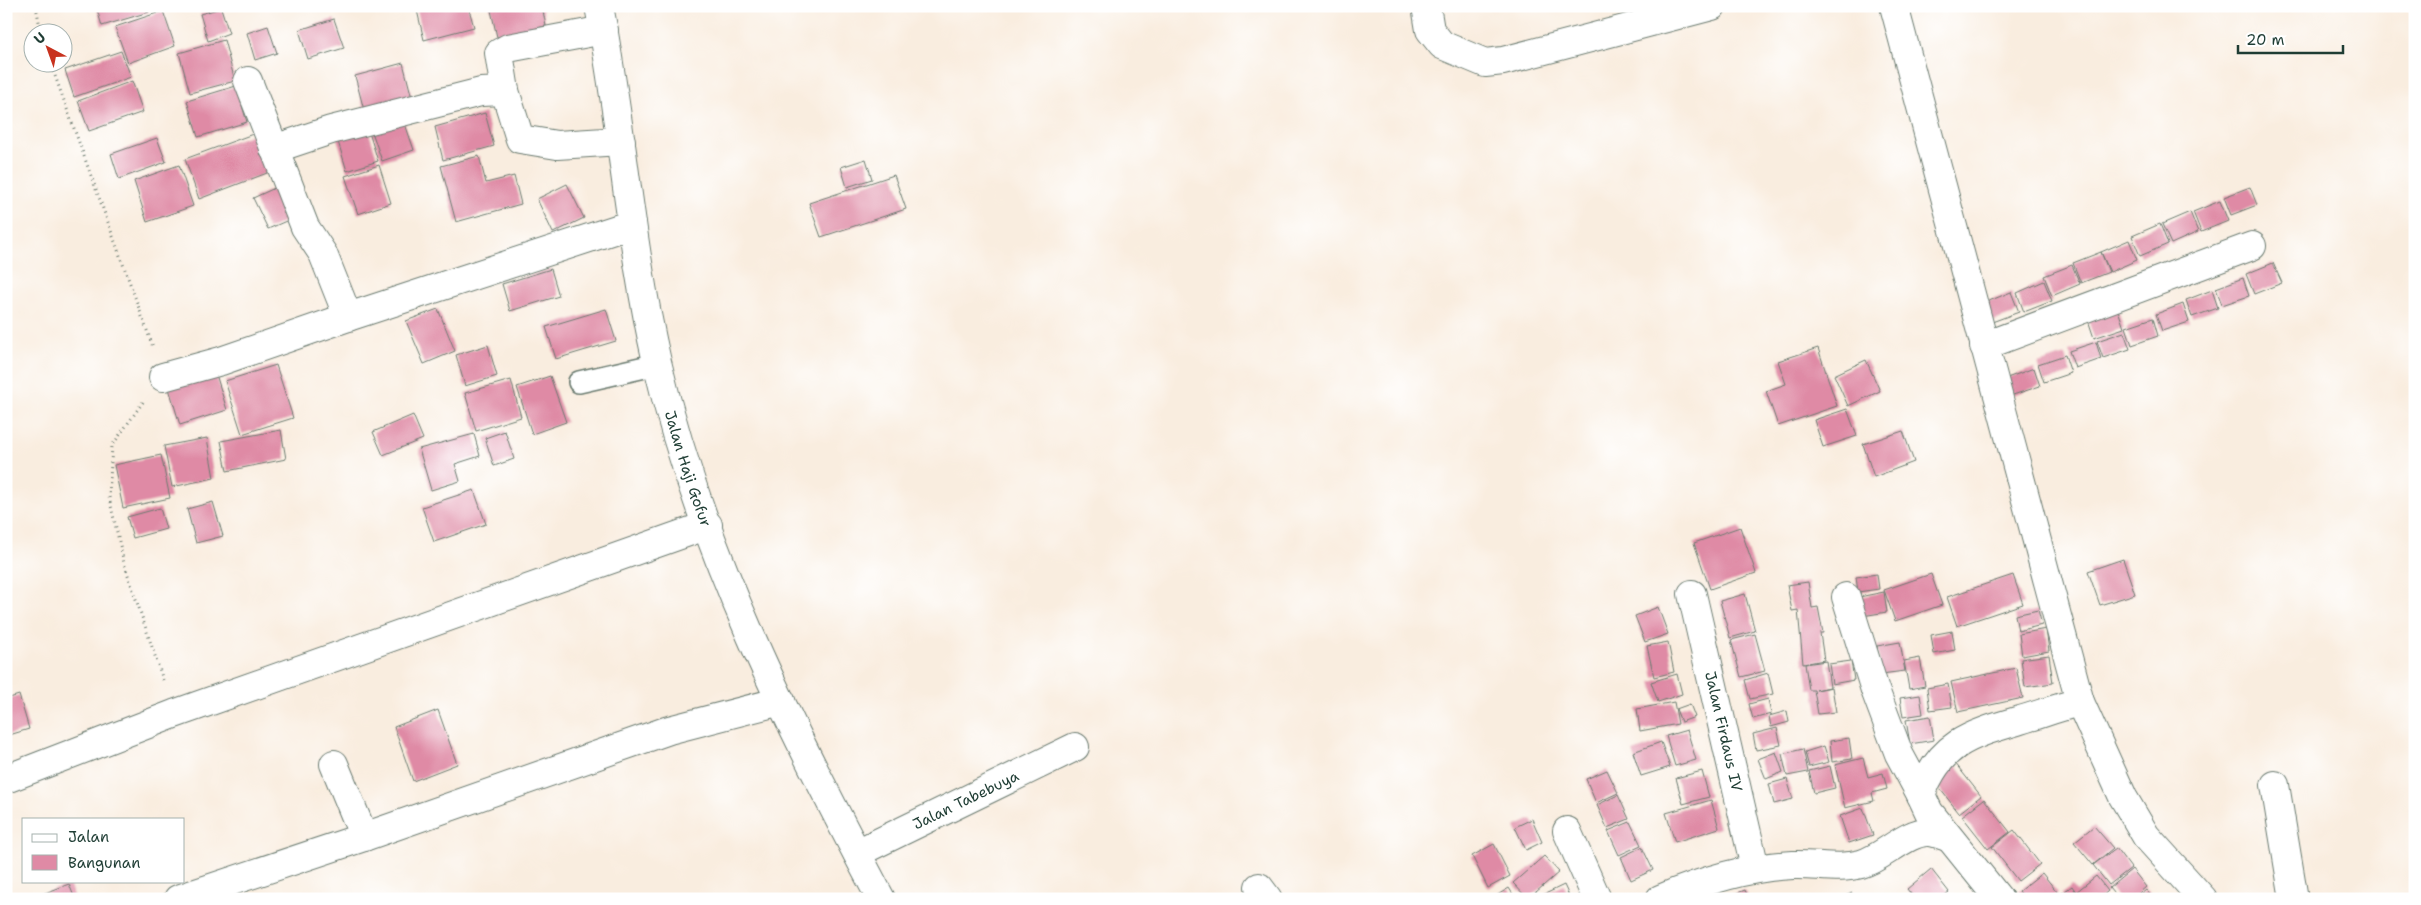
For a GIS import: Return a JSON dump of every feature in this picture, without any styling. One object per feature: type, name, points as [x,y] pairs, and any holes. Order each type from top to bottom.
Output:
[{"type":"street","points":[[1426,6],[1430,30],[1442,45],[1485,63],[1502,61],[1712,6]]},
{"type":"street","points":[[1894,6],[2080,702],[2122,798],[2146,836],[2203,899]]},
{"type":"street","points":[[601,18],[508,48],[500,53],[506,91],[520,139],[557,145],[621,142]]},
{"type":"street","name":"Jalan Haji Gofur","points":[[601,18],[632,224],[658,364],[692,486],[754,644],[881,899]]},
{"type":"street","points":[[248,81],[305,227],[323,254],[348,317]]},
{"type":"street","points":[[274,149],[331,130],[481,92],[506,91]]},
{"type":"street","points":[[163,377],[221,361],[348,317],[632,224]]},
{"type":"street","points":[[1984,346],[2252,246]]},
{"type":"street","points":[[6,778],[174,714],[708,525]]},
{"type":"street","name":"Jalan Firdaus IV","points":[[1692,594],[1756,868]]},
{"type":"street","points":[[1846,597],[1875,690],[1896,745],[1928,812],[1999,899]]},
{"type":"street","points":[[178,899],[669,730],[781,701]]},
{"type":"street","points":[[1921,795],[1934,767],[1953,746],[1963,740],[1988,729],[2080,702]]},
{"type":"street","name":"Jalan Tabebuya","points":[[857,853],[1075,747]]},
{"type":"street","points":[[334,764],[364,836]]},
{"type":"street","points":[[2275,785],[2294,899]]},
{"type":"street","points":[[1567,831],[1597,899]]},
{"type":"street","points":[[1660,899],[1717,879],[1756,868],[1794,865],[1849,867],[1873,861],[1913,835],[1929,832],[1948,837]]},
{"type":"lane","points":[[579,382],[658,364]]},
{"type":"path","points":[[36,6],[39,22]]},
{"type":"path","points":[[54,72],[163,377],[133,414],[112,446],[109,496],[124,563],[174,714]]},
{"type":"building","points":[[96,6],[147,6],[149,12],[102,26]]},
{"type":"building","points":[[416,6],[468,6],[474,27],[424,40]]},
{"type":"building","points":[[490,6],[542,6],[546,26],[497,37]]},
{"type":"building","points":[[221,8],[229,33],[208,41],[200,14]]},
{"type":"building","points":[[163,11],[175,46],[128,63],[115,27]]},
{"type":"building","points":[[334,19],[344,48],[308,59],[299,30]]},
{"type":"building","points":[[268,26],[277,53],[255,60],[247,33]]},
{"type":"building","points":[[224,40],[235,81],[190,93],[179,53]]},
{"type":"building","points":[[121,51],[131,77],[74,97],[66,72],[72,72],[72,68]]},
{"type":"building","points":[[403,63],[413,102],[365,114],[355,76]]},
{"type":"building","points":[[132,81],[143,112],[89,131],[78,101]]},
{"type":"building","points":[[236,86],[247,122],[198,137],[187,101]]},
{"type":"building","points":[[485,113],[494,146],[443,160],[435,127]]},
{"type":"building","points":[[402,115],[414,150],[382,161],[370,126]]},
{"type":"building","points":[[367,126],[378,161],[347,171],[336,135]]},
{"type":"building","points":[[261,131],[275,170],[199,199],[185,159]]},
{"type":"building","points":[[157,138],[166,162],[119,179],[111,154]]},
{"type":"building","points":[[479,156],[486,183],[514,176],[521,204],[456,222],[441,166]]},
{"type":"building","points":[[866,159],[872,179],[847,187],[841,167]]},
{"type":"building","points":[[179,165],[193,206],[147,222],[134,181]]},
{"type":"building","points":[[379,165],[391,203],[358,214],[345,176]]},
{"type":"building","points":[[894,175],[906,209],[821,237],[809,203]]},
{"type":"building","points":[[567,184],[584,218],[553,233],[537,199]]},
{"type":"building","points":[[279,186],[293,218],[268,229],[253,198]]},
{"type":"building","points":[[2250,187],[2257,205],[2231,215],[2224,197]]},
{"type":"building","points":[[2220,201],[2228,221],[2201,232],[2193,212]]},
{"type":"building","points":[[2190,212],[2198,232],[2171,244],[2162,224]]},
{"type":"building","points":[[2160,224],[2168,244],[2140,256],[2132,236]]},
{"type":"building","points":[[2129,240],[2137,260],[2110,272],[2101,252]]},
{"type":"building","points":[[2101,252],[2109,272],[2081,283],[2073,263]]},
{"type":"building","points":[[2273,263],[2282,283],[2254,294],[2246,274]]},
{"type":"building","points":[[2072,265],[2080,284],[2052,296],[2044,276]]},
{"type":"building","points":[[551,269],[559,296],[510,311],[502,284]]},
{"type":"building","points":[[2243,278],[2249,296],[2222,305],[2216,288]]},
{"type":"building","points":[[2044,281],[2052,301],[2024,312],[2017,293]]},
{"type":"building","points":[[2212,290],[2218,308],[2192,317],[2186,300]]},
{"type":"building","points":[[2011,292],[2019,312],[1992,322],[1984,303]]},
{"type":"building","points":[[2183,304],[2189,322],[2162,331],[2156,314]]},
{"type":"building","points":[[438,309],[455,351],[424,364],[406,321]]},
{"type":"building","points":[[606,309],[616,341],[556,359],[546,327]]},
{"type":"building","points":[[2118,310],[2124,328],[2094,338],[2088,320]]},
{"type":"building","points":[[2153,318],[2158,336],[2132,345],[2126,327]]},
{"type":"building","points":[[2124,332],[2130,349],[2103,358],[2097,341]]},
{"type":"building","points":[[2096,342],[2101,359],[2075,368],[2069,351]]},
{"type":"building","points":[[488,345],[497,376],[465,386],[456,355]]},
{"type":"building","points":[[1818,348],[1837,406],[1778,426],[1766,391],[1786,384],[1778,361]]},
{"type":"building","points":[[2065,355],[2071,373],[2044,382],[2038,364]]},
{"type":"building","points":[[1866,360],[1880,391],[1848,406],[1834,375]]},
{"type":"building","points":[[276,365],[293,418],[242,434],[225,381]]},
{"type":"building","points":[[2034,368],[2040,386],[2013,395],[2007,378]]},
{"type":"building","points":[[215,371],[227,410],[180,425],[168,385]]},
{"type":"building","points":[[550,376],[566,422],[532,434],[517,387]]},
{"type":"building","points":[[511,380],[521,417],[476,431],[465,393]]},
{"type":"building","points":[[1847,409],[1857,436],[1823,447],[1814,420]]},
{"type":"building","points":[[413,415],[423,439],[383,455],[373,432]]},
{"type":"building","points":[[281,430],[286,459],[227,471],[221,441]]},
{"type":"building","points":[[505,431],[514,459],[494,466],[485,438]]},
{"type":"building","points":[[1903,431],[1914,462],[1874,477],[1863,444]]},
{"type":"building","points":[[474,434],[480,456],[455,464],[460,481],[431,490],[419,449]]},
{"type":"building","points":[[207,438],[214,478],[172,487],[164,446]]},
{"type":"building","points":[[161,455],[170,498],[123,508],[114,465]]},
{"type":"building","points":[[474,490],[486,524],[434,542],[422,507]]},
{"type":"building","points":[[213,502],[223,536],[196,543],[187,509]]},
{"type":"building","points":[[160,508],[166,529],[133,538],[127,517]]},
{"type":"building","points":[[1740,527],[1756,573],[1710,589],[1694,543]]},
{"type":"building","points":[[2123,559],[2135,594],[2100,605],[2088,571]]},
{"type":"building","points":[[1877,574],[1879,589],[1858,592],[1856,577]]},
{"type":"building","points":[[1931,574],[1942,605],[1895,621],[1884,590]]},
{"type":"building","points":[[2013,575],[2023,604],[1957,626],[1947,597]]},
{"type":"building","points":[[1808,582],[1812,608],[1818,607],[1823,633],[1820,633],[1824,660],[1803,664],[1798,610],[1792,611],[1787,585]]},
{"type":"building","points":[[1884,592],[1887,612],[1862,616],[1859,597]]},
{"type":"building","points":[[1745,594],[1755,631],[1730,638],[1720,601]]},
{"type":"building","points":[[1658,607],[1668,634],[1645,642],[1635,616]]},
{"type":"building","points":[[2038,610],[2042,625],[2018,631],[2015,615]]},
{"type":"building","points":[[2046,629],[2049,651],[2022,656],[2019,634]]},
{"type":"building","points":[[1952,631],[1955,650],[1934,654],[1931,635]]},
{"type":"building","points":[[1755,634],[1765,671],[1741,677],[1731,640]]},
{"type":"building","points":[[1668,642],[1674,672],[1654,677],[1647,646]]},
{"type":"building","points":[[1900,642],[1905,671],[1881,674],[1877,646]]},
{"type":"building","points":[[2049,655],[2053,683],[2025,687],[2021,659]]},
{"type":"building","points":[[1920,658],[1925,686],[1909,689],[1904,661]]},
{"type":"building","points":[[1826,661],[1830,687],[1816,690],[1832,687],[1836,712],[1818,714],[1814,690],[1809,690],[1805,664]]},
{"type":"building","points":[[1851,661],[1854,680],[1832,684],[1829,664]]},
{"type":"building","points":[[2016,668],[2023,698],[1958,712],[1951,682]]},
{"type":"building","points":[[1768,673],[1773,694],[1750,699],[1745,680]]},
{"type":"building","points":[[1677,674],[1682,694],[1658,702],[1651,682]]},
{"type":"building","points":[[1948,684],[1952,707],[1930,710],[1927,688]]},
{"type":"building","points":[[19,695],[29,729],[6,736],[6,699]]},
{"type":"building","points":[[1920,695],[1923,714],[1903,717],[1900,698]]},
{"type":"building","points":[[1768,699],[1771,714],[1753,719],[1749,704]]},
{"type":"building","points":[[1674,702],[1678,724],[1640,731],[1637,709]]},
{"type":"building","points":[[1690,704],[1695,717],[1681,722],[1676,709]]},
{"type":"building","points":[[438,710],[457,764],[413,781],[394,727]]},
{"type":"building","points":[[1787,711],[1789,722],[1771,727],[1769,716]]},
{"type":"building","points":[[1930,716],[1934,740],[1910,744],[1906,720]]},
{"type":"building","points":[[1777,728],[1781,745],[1756,750],[1753,734]]},
{"type":"building","points":[[1687,730],[1696,760],[1675,766],[1666,736]]},
{"type":"building","points":[[1849,738],[1852,759],[1832,762],[1830,741]]},
{"type":"building","points":[[1661,742],[1670,767],[1641,776],[1633,752]]},
{"type":"building","points":[[1824,746],[1829,762],[1809,767],[1805,752]]},
{"type":"building","points":[[1803,749],[1808,772],[1787,776],[1782,754]]},
{"type":"building","points":[[1776,752],[1783,772],[1766,779],[1758,759]]},
{"type":"building","points":[[1863,758],[1868,777],[1883,773],[1887,789],[1872,793],[1874,801],[1845,808],[1835,765]]},
{"type":"building","points":[[1955,763],[1981,796],[1959,813],[1933,780]]},
{"type":"building","points":[[1830,766],[1835,788],[1814,793],[1809,771]]},
{"type":"building","points":[[1607,770],[1618,793],[1596,803],[1586,779]]},
{"type":"building","points":[[1702,771],[1709,797],[1683,804],[1676,778]]},
{"type":"building","points":[[1787,779],[1793,799],[1774,804],[1769,784]]},
{"type":"building","points":[[1618,795],[1629,819],[1607,828],[1597,805]]},
{"type":"building","points":[[1984,799],[2010,832],[1988,849],[1962,816]]},
{"type":"building","points":[[1711,800],[1719,828],[1675,842],[1666,813]]},
{"type":"building","points":[[1863,808],[1873,835],[1849,843],[1840,816]]},
{"type":"building","points":[[1532,819],[1542,842],[1526,850],[1515,827]]},
{"type":"building","points":[[1630,822],[1641,845],[1619,855],[1608,831]]},
{"type":"building","points":[[2094,826],[2113,848],[2093,865],[2074,842]]},
{"type":"building","points":[[2014,830],[2040,864],[2018,881],[1992,847]]},
{"type":"building","points":[[1494,844],[1510,876],[1488,888],[1472,856]]},
{"type":"building","points":[[1642,847],[1653,870],[1631,880],[1621,857]]},
{"type":"building","points":[[2116,848],[2131,868],[2109,885],[2093,865]]},
{"type":"building","points":[[1544,856],[1559,872],[1528,899],[1513,883]]},
{"type":"building","points":[[1931,869],[1949,892],[1940,899],[1915,899],[1907,889]]},
{"type":"building","points":[[2132,869],[2146,887],[2132,899],[2118,899],[2109,888]]},
{"type":"building","points":[[2042,873],[2058,893],[2051,899],[2025,899],[2019,891]]},
{"type":"building","points":[[2096,876],[2108,891],[2099,899],[2065,899],[2061,894],[2072,886],[2076,892]]},
{"type":"building","points":[[69,884],[75,899],[38,899],[37,896]]},
{"type":"building","points":[[1564,885],[1570,898],[1545,899],[1543,895]]},
{"type":"building","points":[[1509,888],[1516,899],[1491,899]]},
{"type":"building","points":[[1745,890],[1749,899],[1722,899]]},
{"type":"building","points":[[2146,890],[2154,899],[2135,899]]},
{"type":"building","points":[[1852,893],[1854,899],[1838,899]]}]
